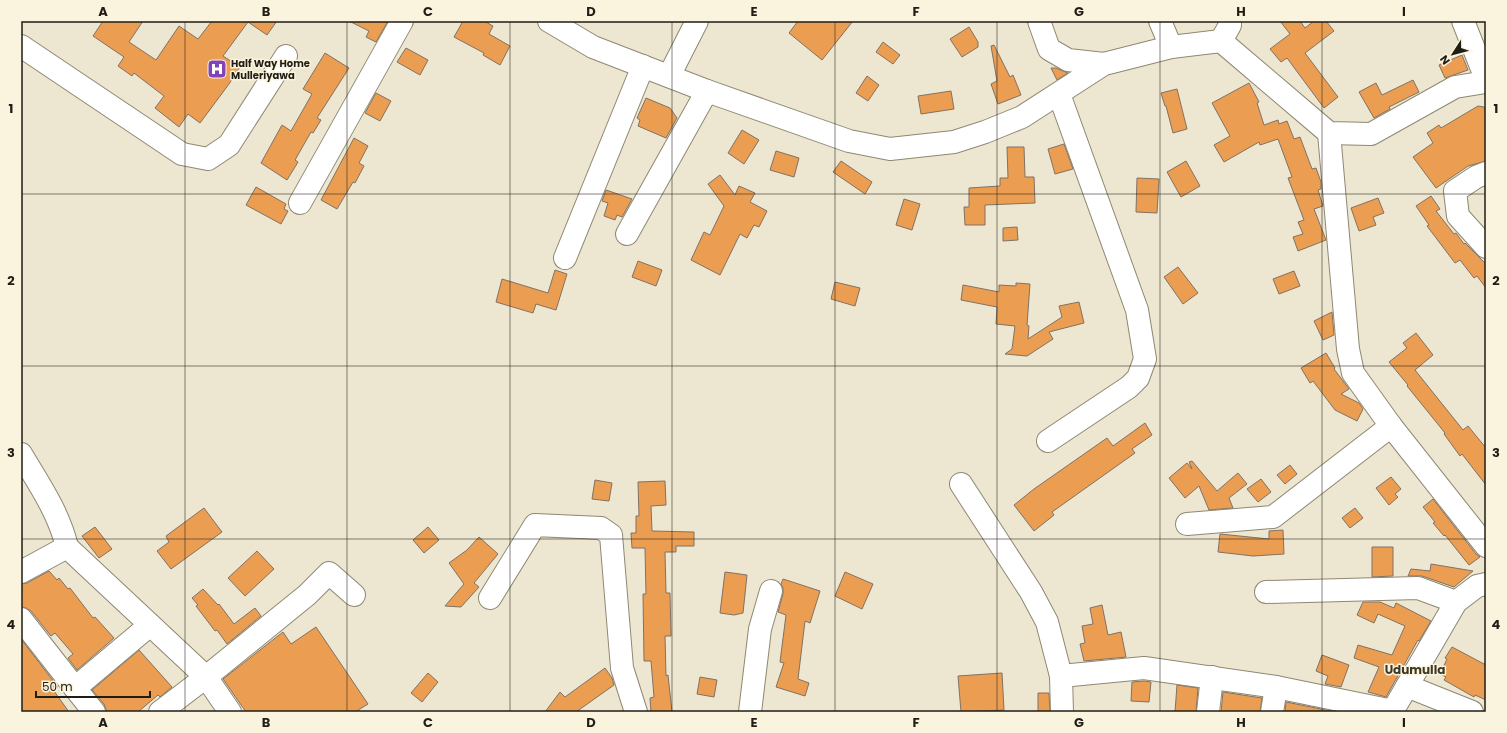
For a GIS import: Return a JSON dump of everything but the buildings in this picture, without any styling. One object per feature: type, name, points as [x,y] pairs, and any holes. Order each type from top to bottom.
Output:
[{"type":"street","points":[[300,203],[402,21]]},
{"type":"street","points":[[549,21],[593,47],[707,91],[850,141],[890,149],[954,142],[1022,117],[1104,64],[1171,47],[1230,27],[1329,133],[1348,349],[1353,373],[1391,426],[1486,546]]},
{"type":"street","points":[[669,76],[697,21]]},
{"type":"street","points":[[1039,21],[1049,49],[1068,60],[1104,64]]},
{"type":"street","points":[[1160,21],[1171,47]]},
{"type":"street","points":[[1329,133],[1371,134],[1454,87],[1486,80],[1463,21]]},
{"type":"street","points":[[21,46],[182,154],[208,159],[229,145],[286,56]]},
{"type":"street","points":[[565,258],[644,66]]},
{"type":"street","points":[[627,234],[707,91]]},
{"type":"street","points":[[1048,441],[1128,388],[1138,378],[1145,359],[1136,310],[1059,94]]},
{"type":"street","points":[[1486,173],[1476,177],[1455,191],[1458,216],[1486,247]]},
{"type":"street","points":[[1187,524],[1274,516],[1391,426]]},
{"type":"street","points":[[21,454],[50,503],[64,533],[67,547],[206,677],[230,712]]},
{"type":"street","points":[[961,484],[1032,592],[1046,622],[1061,676],[1062,712]]},
{"type":"street","points":[[490,598],[535,525],[601,528],[611,535],[622,668],[636,712]]},
{"type":"street","points":[[21,572],[67,547]]},
{"type":"street","points":[[160,712],[206,677],[307,595],[329,573],[354,595]]},
{"type":"street","points":[[1061,676],[1144,668],[1276,687],[1357,708],[1393,712],[1456,602],[1478,586],[1486,584]]},
{"type":"street","points":[[1266,592],[1418,588],[1456,602]]},
{"type":"street","points":[[750,712],[760,629],[771,591]]},
{"type":"street","points":[[21,619],[94,712]]},
{"type":"street","points":[[75,688],[150,625]]},
{"type":"street","points":[[1208,712],[1212,677]]},
{"type":"street","points":[[1407,686],[1472,712]]},
{"type":"street","points":[[1272,712],[1276,687]]},
{"type":"place","name":"Half Way Home Mulleriyawa","points":[[217,69]]},
{"type":"district","name":"Udumulla","points":[[1415,670]]}]
